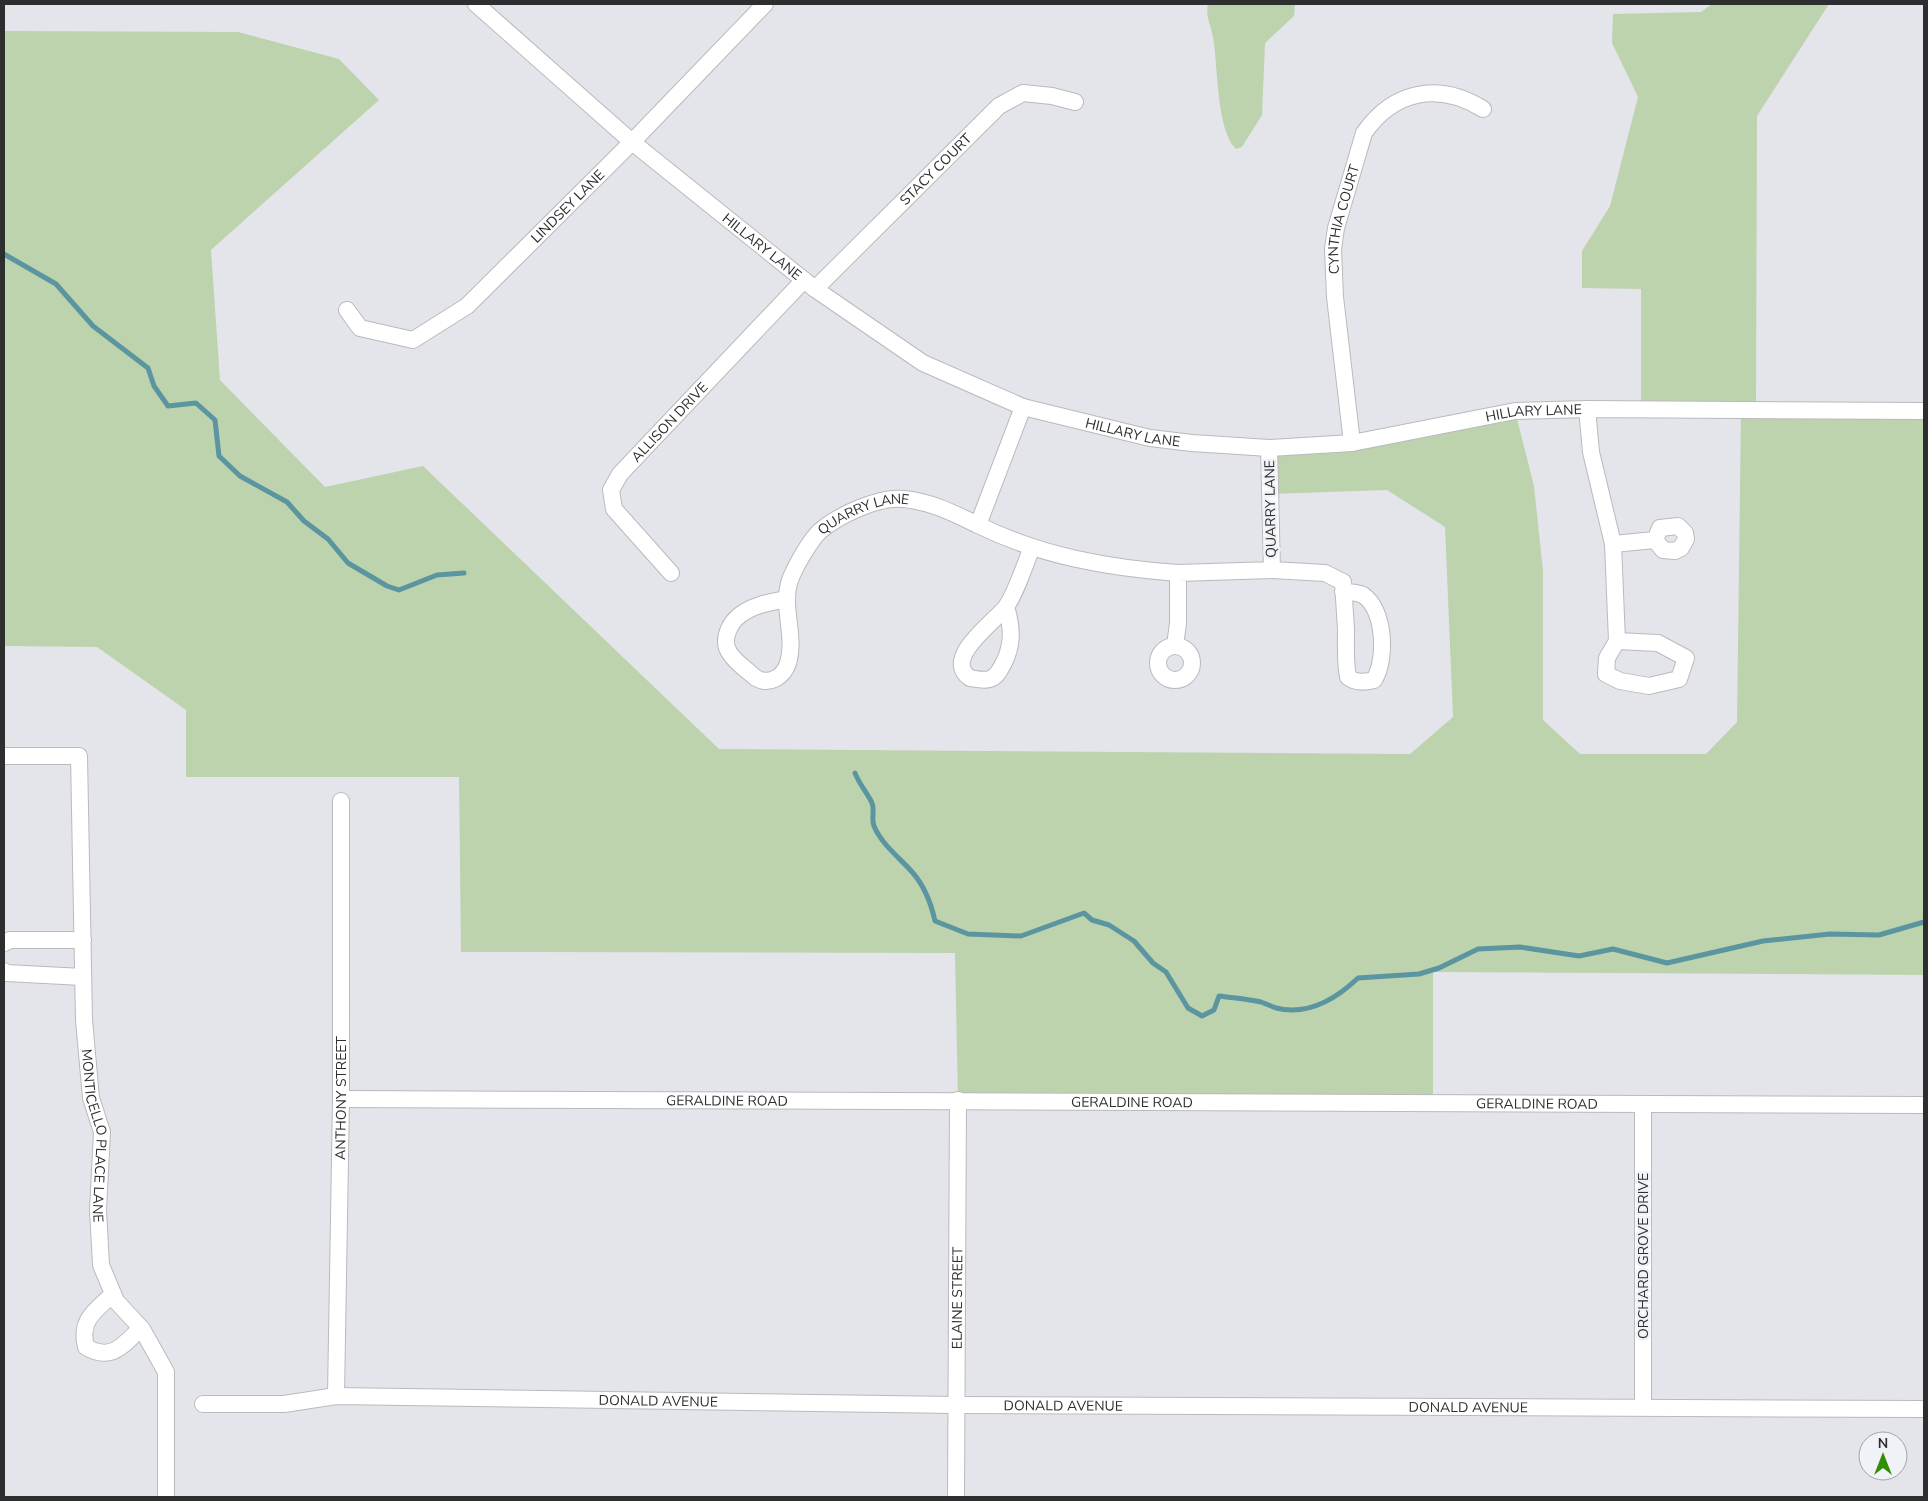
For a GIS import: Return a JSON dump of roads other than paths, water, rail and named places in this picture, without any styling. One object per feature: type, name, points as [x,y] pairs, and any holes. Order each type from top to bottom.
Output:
[{"type":"street","name":"HILLARY LANE","points":[[476,4],[632,142],[810,285],[923,363],[1023,407],[1150,438],[1269,448],[1352,443],[1515,411],[1587,409],[1924,411]]},
{"type":"street","name":"LINDSEY LANE","points":[[347,310],[360,328],[414,340],[466,306],[632,142],[765,4]]},
{"type":"street","name":"STACY COURT","points":[[810,285],[999,106],[1023,93],[1052,96],[1076,102]]},
{"type":"street","name":"CYNTHIA COURT","points":[[1352,443],[1335,297],[1333,258],[1336,228],[1364,132],[1372,120],[1384,109],[1398,100],[1415,95],[1430,93],[1450,95],[1468,100],[1483,109]]},
{"type":"street","name":"ALLISON DRIVE","points":[[671,573],[614,509],[611,490],[620,474],[810,285]]},
{"type":"street","points":[[978,525],[1023,407]]},
{"type":"street","points":[[1587,409],[1591,452],[1613,544],[1617,642],[1607,658],[1606,674],[1620,681],[1649,686],[1679,679],[1686,658],[1658,643],[1617,642]]},
{"type":"street","name":"QUARRY LANE","points":[[1269,448],[1272,570]]},
{"type":"street","name":"QUARRY LANE","points":[[786,598],[752,608],[741,614],[730,624],[727,648],[737,662],[756,678],[774,680],[781,676],[787,668],[790,640],[786,598],[789,582],[796,567],[819,532],[854,510],[880,502],[902,499],[932,503],[1006,539],[1093,564],[1133,570],[1178,572],[1272,570],[1325,573],[1343,582],[1343,592]]},
{"type":"street","points":[[1613,544],[1655,540]]},
{"type":"street","points":[[1006,607],[1032,547]]},
{"type":"street","points":[[1175,646],[1178,623],[1178,572]]},
{"type":"street","points":[[1343,592],[1362,594],[1368,600],[1377,616],[1381,630],[1381,664],[1374,680],[1359,681],[1348,678],[1343,592]]},
{"type":"street","name":"MONTICELLO PLACE LANE","points":[[4,756],[79,756],[84,1020],[91,1098],[102,1132],[98,1210],[101,1265],[116,1301],[141,1328],[166,1372],[166,1497]]},
{"type":"street","name":"ANTHONY STREET","points":[[336,1396],[341,1099],[341,801]]},
{"type":"street","points":[[4,943],[10,940],[83,940]]},
{"type":"street","points":[[4,971],[6,973],[83,976]]},
{"type":"street","name":"GERALDINE ROAD","points":[[341,1099],[1924,1105]]},
{"type":"street","name":"ELAINE STREET","points":[[956,1497],[958,1100]]},
{"type":"street","name":"ORCHARD GROVE DRIVE","points":[[1643,1104],[1643,1407]]},
{"type":"street","points":[[114,1294],[85,1323],[83,1335],[86,1347],[96,1353],[109,1352],[121,1348],[141,1328]]},
{"type":"street","name":"DONALD AVENUE","points":[[203,1404],[284,1404],[336,1396],[956,1406],[1924,1409]]},
{"type":"waterway","points":[[4,254],[56,284],[93,326],[148,368],[154,386],[168,406],[196,403],[215,420],[219,456],[240,476],[287,502],[304,521],[328,539],[348,563],[387,586],[399,590],[437,575],[464,573]]},
{"type":"waterway","points":[[855,773],[872,803],[873,823],[877,833],[921,884],[935,921],[968,934],[1021,936],[1084,913],[1092,920],[1109,925],[1134,941],[1153,963],[1166,972],[1188,1008],[1202,1016],[1214,1010],[1219,996],[1261,1002],[1288,1010],[1310,1008],[1331,999],[1358,978],[1419,974],[1439,968],[1478,949],[1520,947],[1579,956],[1613,949],[1667,963],[1763,941],[1830,934],[1879,935],[1924,922]]}]
